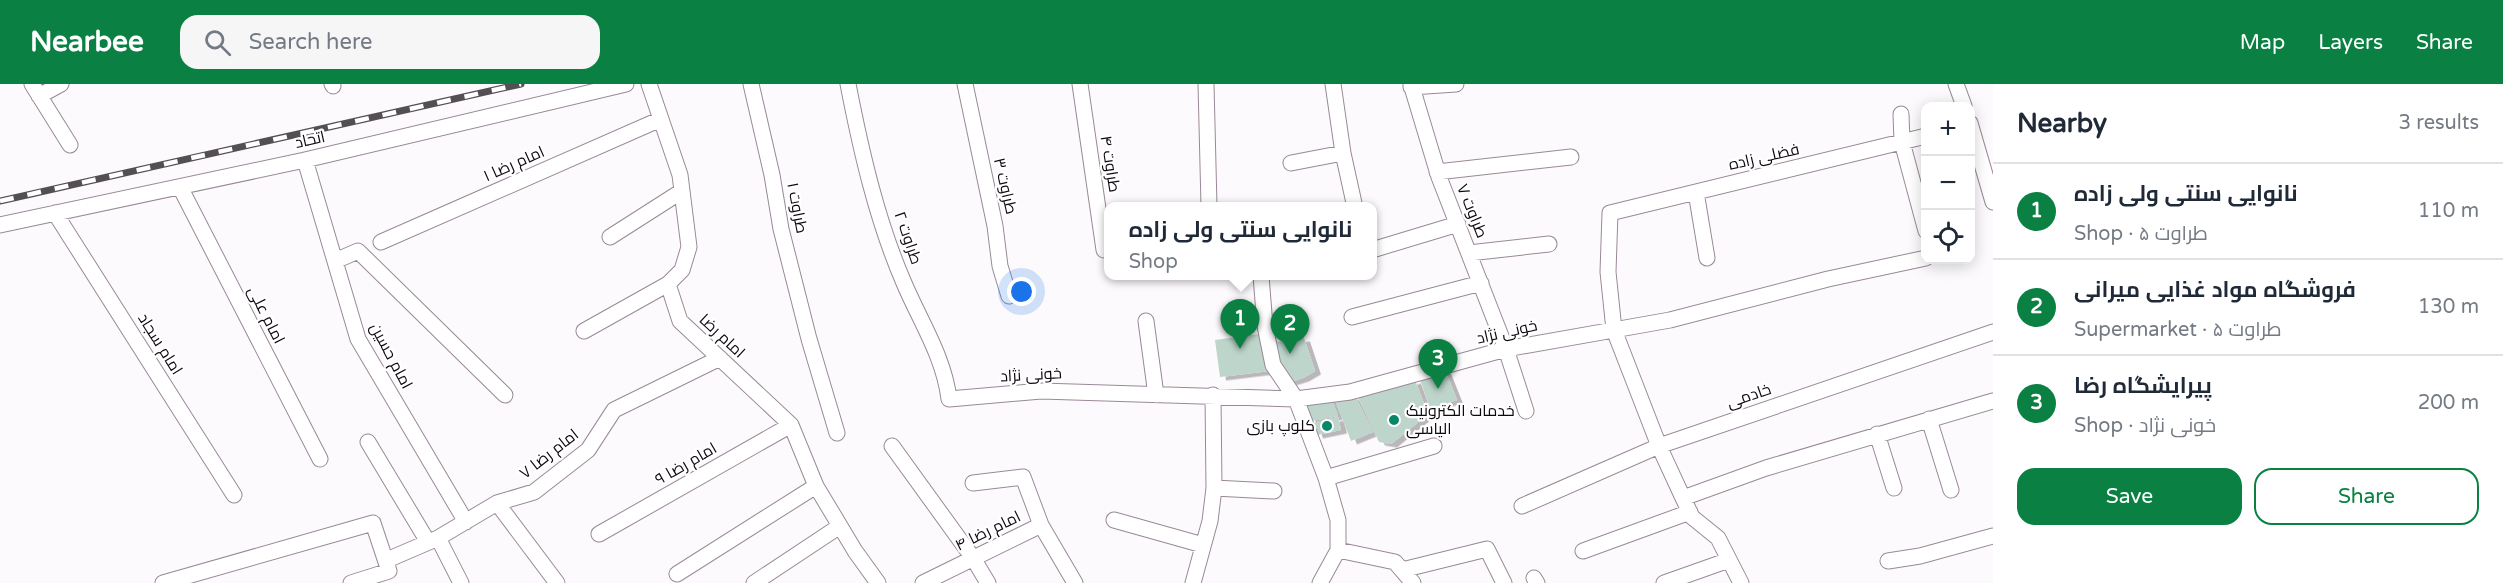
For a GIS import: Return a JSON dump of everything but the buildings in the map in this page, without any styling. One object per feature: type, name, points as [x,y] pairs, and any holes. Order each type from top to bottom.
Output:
[{"type":"street","points":[[61,84],[36,90],[70,145]]},
{"type":"street","name":"اتحاد","points":[[0,225],[305,160],[626,84]]},
{"type":"street","points":[[584,331],[668,284],[682,270],[689,246],[680,175],[649,84]]},
{"type":"street","name":"طراوت ۱","points":[[750,84],[772,175],[781,229],[809,339],[837,433]]},
{"type":"street","name":"طراوت ۲","points":[[848,84],[866,167],[882,222],[903,282],[930,337],[947,380],[949,399]]},
{"type":"street","name":"طراوت ۳","points":[[965,84],[995,226],[1000,266],[1009,296]]},
{"type":"street","name":"طراوت ۴","points":[[1080,84],[1104,250]]},
{"type":"street","points":[[1206,84],[1209,202]]},
{"type":"street","points":[[1333,84],[1343,153],[1354,202]]},
{"type":"street","points":[[1411,86],[1456,84]]},
{"type":"street","points":[[1956,84],[1963,102]]},
{"type":"street","name":"طراوت ۷","points":[[1411,86],[1437,172],[1506,349],[1526,411]]},
{"type":"street","points":[[1900,114],[1902,142],[1921,212]]},
{"type":"street","name":"امام رضا ۱","points":[[381,242],[661,119]]},
{"type":"street","name":"فضلی زاده","points":[[1614,330],[1608,272],[1610,213],[1921,137]]},
{"type":"street","points":[[1975,138],[1993,202]]},
{"type":"street","points":[[1291,163],[1343,153]]},
{"type":"street","points":[[1437,172],[1571,157]]},
{"type":"street","name":"امام حسین","points":[[305,160],[358,339],[466,522]]},
{"type":"street","name":"امام علی","points":[[180,187],[320,459]]},
{"type":"street","points":[[610,237],[682,191]]},
{"type":"street","points":[[1696,192],[1707,258]]},
{"type":"street","name":"امام سجاد","points":[[55,213],[234,495]]},
{"type":"street","points":[[1377,248],[1458,224]]},
{"type":"street","points":[[1469,253],[1549,244]]},
{"type":"street","points":[[335,261],[358,250],[505,395]]},
{"type":"street","name":"خونی نژاد","points":[[949,399],[1041,391],[1296,399],[1350,392],[1506,349],[1670,320],[1828,279],[1921,259]]},
{"type":"street","points":[[1261,280],[1265,326],[1273,365],[1296,399],[1326,478],[1338,520],[1338,550],[1320,583]]},
{"type":"street","points":[[1352,317],[1480,283]]},
{"type":"street","name":"امام رضا","points":[[668,284],[680,321],[791,425],[816,486],[878,583]]},
{"type":"street","points":[[1146,321],[1156,395]]},
{"type":"street","points":[[1614,330],[1659,446],[1692,517],[1718,538],[1741,583]]},
{"type":"street","name":"خادمی","points":[[1522,506],[1659,446],[1993,332]]},
{"type":"street","name":"امام رضا ۷","points":[[351,583],[388,565],[497,503],[534,492],[588,450],[614,410],[720,358]]},
{"type":"street","points":[[1193,583],[1210,521],[1214,488],[1213,395]]},
{"type":"street","points":[[1583,551],[1766,468],[1993,401]]},
{"type":"street","points":[[1929,419],[1951,490]]},
{"type":"street","name":"امام رضا ۹","points":[[598,534],[791,425]]},
{"type":"street","points":[[1877,434],[1894,489]]},
{"type":"street","points":[[368,442],[460,583]]},
{"type":"street","points":[[892,446],[973,558],[988,583]]},
{"type":"street","points":[[1326,478],[1434,446]]},
{"type":"street","points":[[974,483],[1023,477],[1041,525]]},
{"type":"street","points":[[677,574],[816,486]]},
{"type":"street","points":[[1214,488],[1274,491]]},
{"type":"street","points":[[497,503],[557,583]]},
{"type":"street","points":[[1114,520],[1203,545]]},
{"type":"street","points":[[163,583],[373,523],[388,565]]},
{"type":"street","name":"امام رضا ۴","points":[[923,583],[1041,525],[1075,583]]},
{"type":"street","points":[[754,583],[840,526]]},
{"type":"street","points":[[1888,561],[1920,556],[1993,536]]},
{"type":"street","points":[[1402,570],[1487,549],[1504,583]]},
{"type":"street","points":[[1338,550],[1395,562],[1413,583]]},
{"type":"street","points":[[1664,583],[1729,560]]},
{"type":"railway","points":[[0,201],[521,84]]},
{"type":"place","name":"نانوایی سنتی ولی زاده","points":[[1240,349]]},
{"type":"place","name":"فروشگاه مواد غذایی میرانی","points":[[1290,354]]},
{"type":"place","name":"پیرایشگاه رضا","points":[[1438,389]]},
{"type":"place","name":"خدمات الکترونیک الیاسی","points":[[1394,420]]},
{"type":"place","name":"کلوپ بازی","points":[[1327,426]]}]
